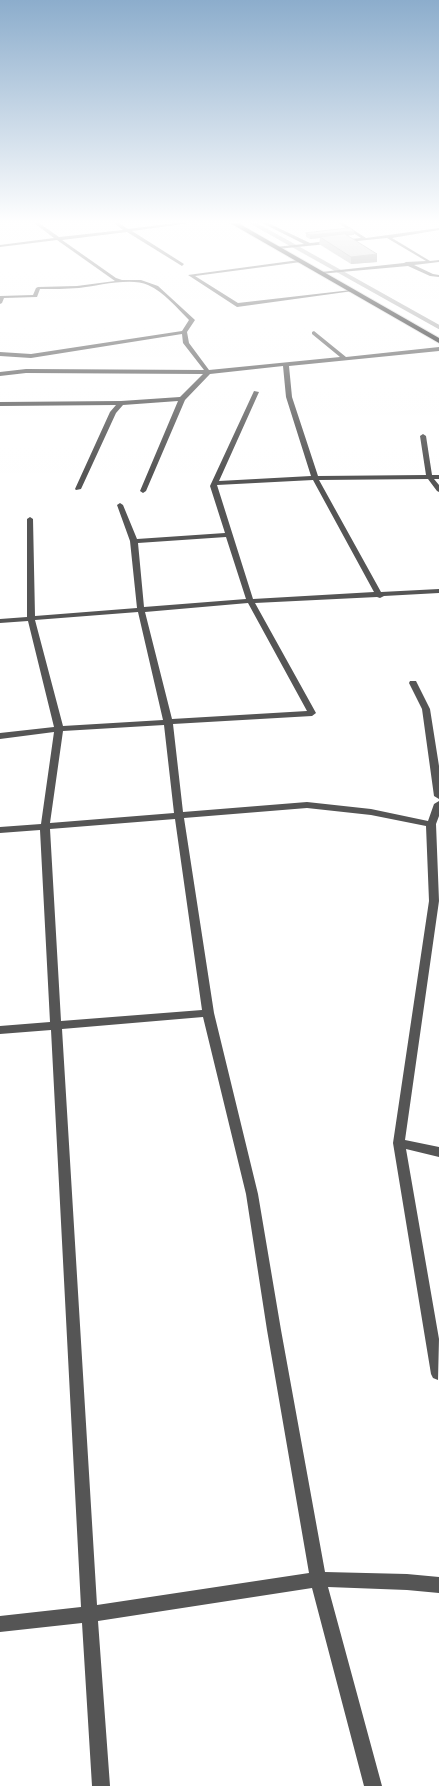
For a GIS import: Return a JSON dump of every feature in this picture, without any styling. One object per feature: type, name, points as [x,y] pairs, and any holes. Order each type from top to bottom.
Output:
[{"type":"highway","points":[[378,306],[439,341]]},
{"type":"street","points":[[176,306],[192,320],[184,332],[186,343],[208,372]]},
{"type":"street","points":[[0,354],[30,356],[184,332]]},
{"type":"street","points":[[314,333],[346,359]]},
{"type":"street","points":[[0,374],[26,371],[208,372],[439,350]]},
{"type":"street","points":[[8,355],[8,372]]},
{"type":"street","points":[[286,366],[289,397],[316,478],[380,596]]},
{"type":"street","points":[[144,491],[182,399],[208,372]]},
{"type":"street","points":[[0,736],[59,729],[312,713],[250,601],[213,486],[256,392]]},
{"type":"street","points":[[0,404],[121,403],[182,399]]},
{"type":"street","points":[[78,489],[113,412],[121,403]]},
{"type":"street","points":[[424,436],[429,476],[439,490]]},
{"type":"street","points":[[215,483],[316,478],[439,477]]},
{"type":"street","points":[[120,505],[134,541],[141,610],[168,722],[179,815],[208,1013],[252,1194],[318,1579],[373,1786]]},
{"type":"street","points":[[30,519],[31,618],[59,729],[45,826],[89,1614],[102,1786]]},
{"type":"street","points":[[134,541],[230,535]]},
{"type":"street","points":[[0,621],[250,601],[439,592]]},
{"type":"street","points":[[413,683],[426,708],[439,796]]},
{"type":"street","points":[[438,1374],[399,1143],[437,902],[432,824],[439,804]]},
{"type":"street","points":[[0,830],[307,805],[370,812],[432,824]]},
{"type":"street","points":[[0,1030],[208,1013]]},
{"type":"street","points":[[399,1143],[439,1152]]},
{"type":"street","points":[[0,1624],[89,1614],[318,1579],[439,1585]]},
{"type":"waterway","points":[[402,306],[439,327]]}]
